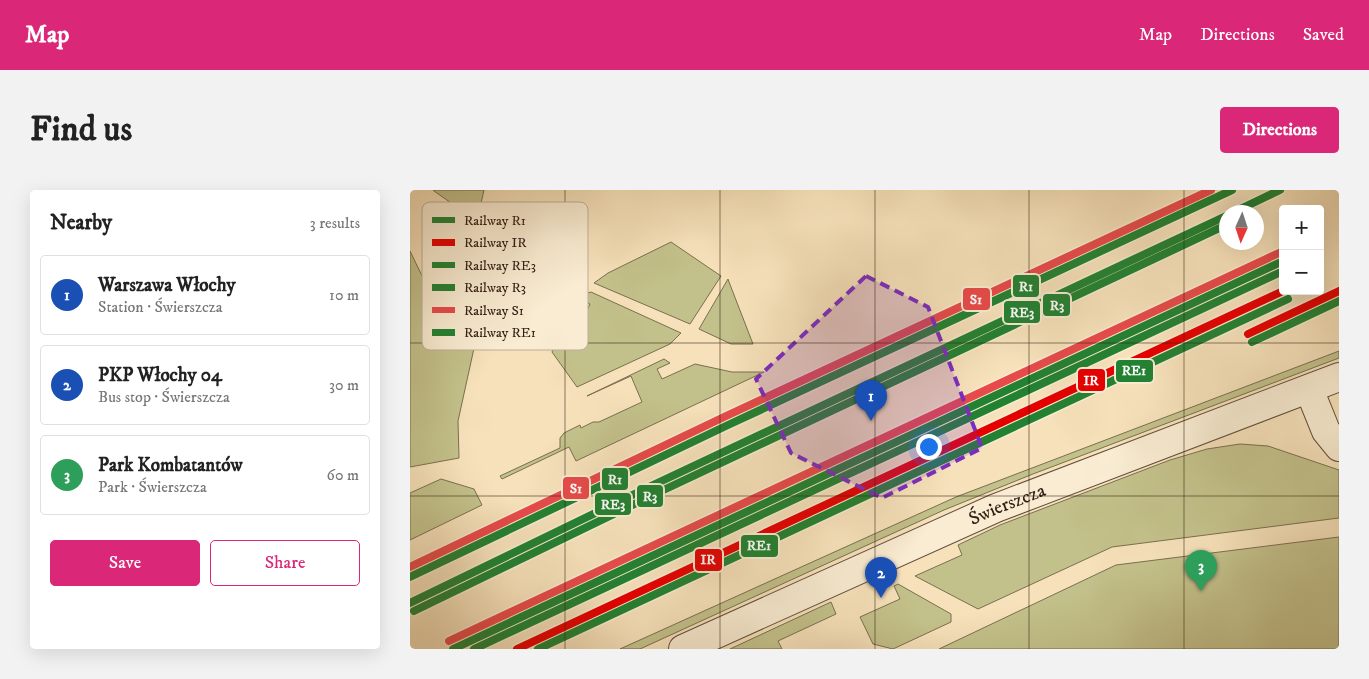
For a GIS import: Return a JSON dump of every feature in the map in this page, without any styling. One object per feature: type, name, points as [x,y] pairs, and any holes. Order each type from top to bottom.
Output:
[{"type":"street","name":"Świerszcza","points":[[683,649],[996,508],[1339,377]]},
{"type":"street","points":[[1309,389],[1324,426],[1339,447]]},
{"type":"highlighted area","points":[[866,276],[928,307],[982,448],[882,498],[791,453],[756,379]]},
{"type":"shaded area","points":[[484,190],[481,202],[450,202],[434,191]]},
{"type":"shaded area","points":[[671,242],[721,276],[690,324],[594,283],[608,273]]},
{"type":"shaded area","points":[[410,251],[422,276],[422,350],[474,350],[458,421],[459,458],[410,467]]},
{"type":"shaded area","points":[[728,279],[753,344],[731,344],[699,329]]},
{"type":"shaded area","points":[[591,292],[681,333],[670,344],[577,387],[552,352],[553,350],[588,350],[588,308],[590,304],[588,303],[588,293]]},
{"type":"shaded area","points":[[1339,351],[1339,358],[1033,474],[944,510],[640,649],[620,649],[956,497]]},
{"type":"shaded area","points":[[664,359],[670,363],[657,369],[662,379],[695,364],[732,372],[764,372],[576,461],[569,447],[502,479],[500,476],[560,448],[560,438],[564,433],[580,425],[581,428],[593,422],[599,422],[642,402],[631,376],[587,396]]},
{"type":"shaded area","points":[[1240,444],[1268,446],[1339,470],[1339,518],[1112,547],[978,609],[915,576],[962,555],[958,545],[1000,525],[1170,460],[1207,449]]},
{"type":"shaded area","points":[[441,479],[474,489],[482,505],[410,540],[410,493]]},
{"type":"shaded area","points":[[1339,537],[1339,649],[939,649],[1116,565]]},
{"type":"shaded area","points":[[898,584],[951,614],[951,622],[893,649],[873,644],[860,617],[900,599],[894,586]]},
{"type":"shaded area","points":[[831,602],[836,614],[778,641],[782,649],[730,649]]},
{"type":"rail line","name":"S1","points":[[410,567],[724,417],[1211,190]]},
{"type":"rail line","name":"R1","points":[[410,577],[728,425],[1232,190]]},
{"type":"rail line","name":"RE3","points":[[1249,205],[1280,190]]},
{"type":"rail line","name":"RE3","points":[[410,603],[651,486],[1219,219]]},
{"type":"rail line","name":"R3","points":[[414,611],[655,494],[1219,228]]},
{"type":"rail line","name":"S1","points":[[449,641],[1279,253]]},
{"type":"rail line","name":"R1","points":[[453,649],[1279,263]]},
{"type":"rail line","name":"R3","points":[[474,649],[1279,273]]},
{"type":"rail line","name":"IR","points":[[1248,334],[1339,291]]},
{"type":"rail line","name":"IR","points":[[517,649],[1279,293]]},
{"type":"rail line","name":"RE1","points":[[538,649],[1288,299]]},
{"type":"rail line","name":"RE1","points":[[1252,342],[1339,301]]},
{"type":"place","name":"Warszawa Włochy","points":[[871,421]]},
{"type":"place","name":"Park Kombatantów","points":[[1201,591]]},
{"type":"place","name":"PKP Włochy 04","points":[[881,598]]}]
